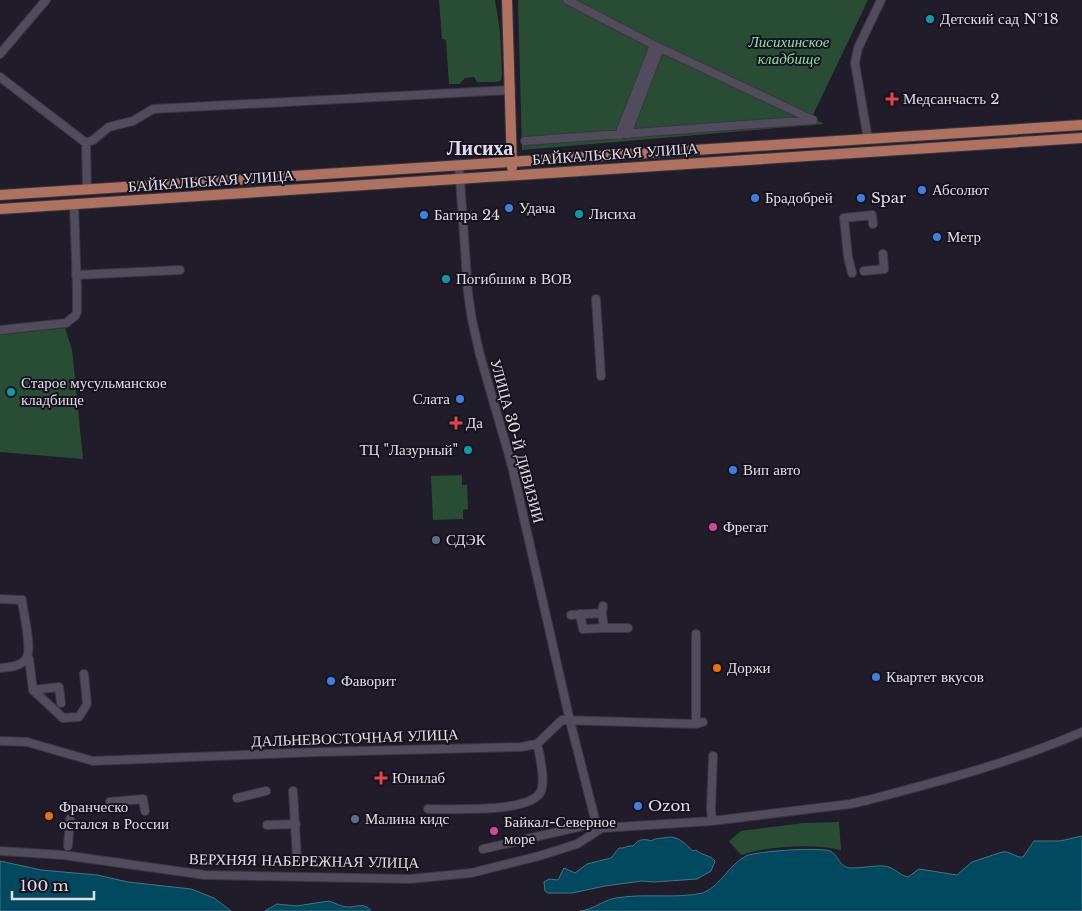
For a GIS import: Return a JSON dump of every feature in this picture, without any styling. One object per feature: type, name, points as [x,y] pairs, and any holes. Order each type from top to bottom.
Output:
[{"type":"main road","points":[[507,0],[513,175]]},
{"type":"main road","name":"БАЙКАЛЬСКАЯ УЛИЦА","points":[[0,195],[1082,125]]},
{"type":"main road","name":"БАЙКАЛЬСКАЯ УЛИЦА","points":[[0,209],[1082,138]]},
{"type":"street","points":[[0,54],[46,0]]},
{"type":"street","points":[[525,141],[813,120],[657,47],[567,0]]},
{"type":"street","points":[[868,140],[855,63],[858,48],[882,0]]},
{"type":"street","points":[[622,134],[657,47]]},
{"type":"street","points":[[0,77],[86,143]]},
{"type":"street","points":[[86,143],[93,140],[109,126],[134,121],[153,110],[511,90]]},
{"type":"street","points":[[86,143],[87,190]]},
{"type":"street","name":"УЛИЦА 30-Й ДИВИЗИИ","points":[[459,165],[468,293],[472,320],[480,355],[512,466],[570,720],[599,826]]},
{"type":"street","points":[[0,330],[66,323],[77,312],[74,204]]},
{"type":"street","points":[[852,273],[848,257],[844,218],[872,215],[872,224]]},
{"type":"street","points":[[864,271],[884,269],[883,254]]},
{"type":"street","points":[[76,275],[180,270]]},
{"type":"street","points":[[596,299],[601,376]]},
{"type":"street","points":[[0,599],[22,600],[29,648],[26,659],[22,663],[0,668]]},
{"type":"street","points":[[571,615],[603,609],[604,628]]},
{"type":"street","points":[[580,614],[583,629],[628,628]]},
{"type":"street","points":[[428,809],[472,810],[519,805],[536,798],[543,788],[539,752],[536,744],[562,720],[700,723],[696,634]]},
{"type":"street","points":[[29,659],[33,690],[63,718],[80,717],[80,712],[87,704],[84,674]]},
{"type":"street","points":[[33,690],[59,687],[61,703]]},
{"type":"street","points":[[483,848],[599,826],[712,821],[850,804],[986,768],[1082,732]]},
{"type":"street","name":"ДАЛЬНЕВОСТОЧНАЯ УЛИЦА","points":[[0,741],[27,742],[93,761],[319,752],[521,747],[536,744]]},
{"type":"street","points":[[712,821],[713,756]]},
{"type":"street","points":[[236,798],[266,791]]},
{"type":"street","points":[[293,792],[297,859]]},
{"type":"street","points":[[110,802],[143,799],[145,811]]},
{"type":"street","points":[[68,846],[70,819]]},
{"type":"street","points":[[267,825],[296,824]]},
{"type":"street","name":"ВЕРХНЯЯ НАБЕРЕЖНАЯ УЛИЦА","points":[[0,851],[64,855],[204,875],[410,879],[471,873],[489,869],[577,844],[599,826]]},
{"type":"green space","points":[[439,0],[495,0],[500,31],[501,80],[497,82],[477,82],[474,77],[465,78],[459,84],[449,84],[446,40],[442,39]]},
{"type":"green space","name":"Лисихинское кладбище","points":[[518,0],[868,0],[812,117],[824,124],[522,150]]},
{"type":"green space","points":[[65,328],[72,350],[83,459],[0,452],[0,335]]},
{"type":"green space","points":[[462,475],[462,485],[467,485],[468,509],[463,510],[463,519],[433,520],[431,476]]},
{"type":"green space","points":[[839,822],[841,850],[791,846],[764,849],[741,855],[729,841],[741,831],[804,823]]},
{"type":"water","points":[[1082,836],[1082,911],[580,911],[616,898],[682,896],[703,893],[715,885],[734,864],[752,854],[775,851],[824,850],[832,852],[844,866],[849,868],[884,866],[908,877],[919,869],[957,875],[972,862],[1002,852],[1023,857],[1034,841],[1060,841]]},
{"type":"water","points":[[671,837],[681,840],[693,851],[696,850],[713,859],[715,861],[711,871],[697,879],[642,881],[572,893],[548,893],[545,891],[544,882],[549,879],[558,880],[564,868],[575,873],[587,864],[611,858],[619,848],[633,846],[641,840],[651,841]]},
{"type":"water","points":[[0,861],[41,870],[97,875],[128,882],[191,889],[214,898],[231,911],[0,911]]},
{"type":"water","points":[[329,901],[346,907],[363,906],[371,911],[265,911],[277,904],[296,906]]},
{"type":"place","name":"Детский сад №18","points":[[930,19]]},
{"type":"place","name":"Медсанчасть 2","points":[[892,99]]},
{"type":"place","name":"Абсолют","points":[[922,190]]},
{"type":"place","name":"Брадобрей","points":[[755,198]]},
{"type":"place","name":"Spar","points":[[861,198]]},
{"type":"place","name":"Удача","points":[[509,208]]},
{"type":"place","name":"Лисиха","points":[[579,214]]},
{"type":"place","name":"Багира 24","points":[[424,215]]},
{"type":"place","name":"Метр","points":[[937,237]]},
{"type":"place","name":"Погибшим в ВОВ","points":[[446,279]]},
{"type":"place","name":"Старое мусульманское кладбище","points":[[11,392]]},
{"type":"place","name":"Слата","points":[[460,399]]},
{"type":"place","name":"Да","points":[[456,423]]},
{"type":"place","name":"ТЦ \"Лазурный\"","points":[[468,450]]},
{"type":"place","name":"Вип авто","points":[[733,470]]},
{"type":"place","name":"Фрегат","points":[[713,527]]},
{"type":"place","name":"СДЭК","points":[[436,540]]},
{"type":"place","name":"Доржи","points":[[717,668]]},
{"type":"place","name":"Квартет вкусов","points":[[876,677]]},
{"type":"place","name":"Фаворит","points":[[331,681]]},
{"type":"place","name":"Юнилаб","points":[[381,778]]},
{"type":"place","name":"Ozon","points":[[638,806]]},
{"type":"place","name":"Франческо остался в России","points":[[49,816]]},
{"type":"place","name":"Малина кидс","points":[[355,819]]},
{"type":"place","name":"Байкал-Северное море","points":[[494,831]]},
{"type":"district","name":"Лисиха","points":[[480,148]]}]
